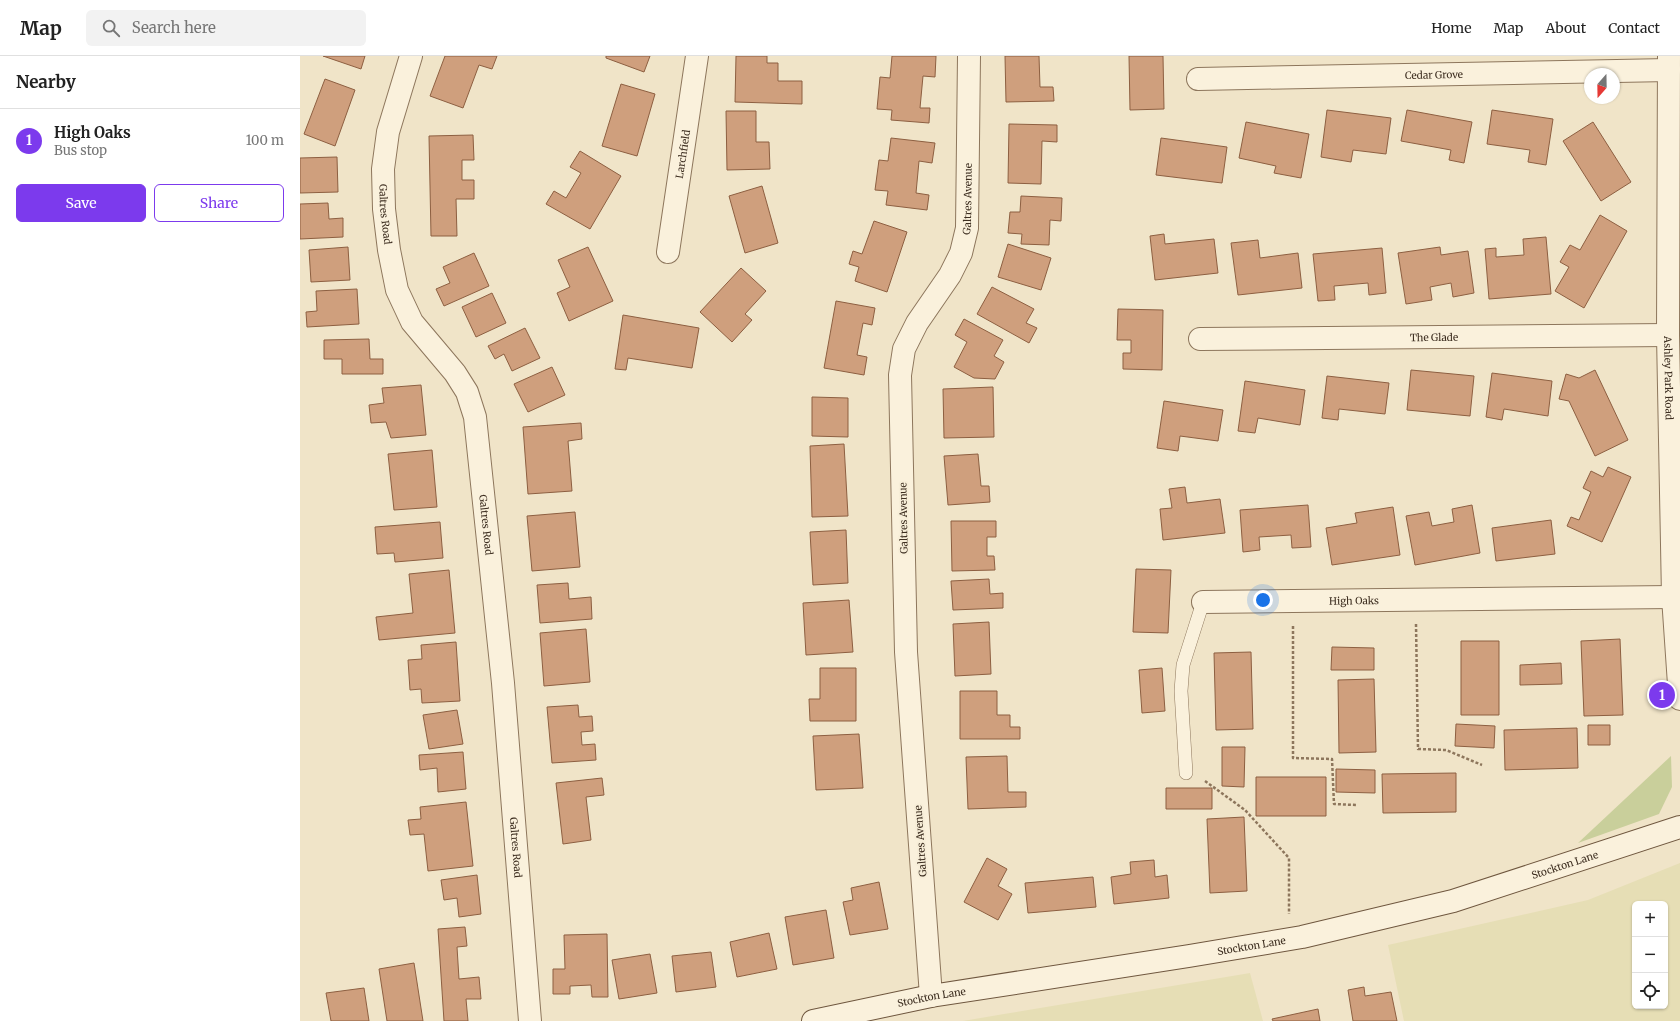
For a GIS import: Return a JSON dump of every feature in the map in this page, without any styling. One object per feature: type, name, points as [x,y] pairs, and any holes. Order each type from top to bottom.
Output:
[{"type":"street","name":"Galtres Road","points":[[411,56],[388,132],[383,169],[386,223],[397,290],[412,322],[455,373],[467,392],[475,417],[503,683],[530,1021]]},
{"type":"street","name":"Larchfield","points":[[668,252],[697,56]]},
{"type":"street","name":"Galtres Avenue","points":[[931,996],[906,652],[900,375],[904,349],[916,323],[950,275],[961,253],[967,228],[969,56]]},
{"type":"street","name":"Cedar Grove","points":[[1198,79],[1669,63]]},
{"type":"street","name":"Ashley Park Road","points":[[1669,63],[1668,335],[1673,597],[1680,699]]},
{"type":"street","name":"The Glade","points":[[1200,339],[1668,335]]},
{"type":"street","name":"High Oaks","points":[[1204,602],[1673,597]]},
{"type":"street","name":"Stockton Lane","points":[[813,1021],[931,996],[1289,939],[1453,901],[1680,827]]},
{"type":"lane","points":[[1186,773],[1181,691],[1183,665],[1204,602]]},
{"type":"path","points":[[1415,600],[1418,749],[1446,750],[1482,765]]},
{"type":"path","points":[[1294,601],[1294,758],[1332,759],[1334,804],[1356,806]]},
{"type":"path","points":[[1186,773],[1201,778],[1245,810],[1289,858],[1289,939]]},
{"type":"shaded area","points":[[1680,863],[1680,1021],[1404,1021],[1388,945],[1588,900]]},
{"type":"shaded area","points":[[1250,973],[1263,1021],[963,1021],[1004,1014]]},
{"type":"green space","points":[[1671,756],[1672,787],[1659,814],[1578,843]]},
{"type":"building","points":[[323,56],[365,56],[361,69]]},
{"type":"building","points":[[445,56],[497,56],[492,69],[479,65],[463,108],[430,96]]},
{"type":"building","points":[[606,56],[650,56],[644,72],[606,58]]},
{"type":"building","points":[[736,56],[767,56],[767,63],[778,63],[778,81],[802,81],[802,104],[735,102]]},
{"type":"building","points":[[892,56],[936,56],[935,77],[923,76],[920,108],[930,108],[929,123],[891,120],[892,110],[877,109],[880,77],[890,78]]},
{"type":"building","points":[[1005,56],[1039,56],[1040,87],[1053,87],[1054,101],[1006,102]]},
{"type":"building","points":[[1129,56],[1163,56],[1164,109],[1130,110]]},
{"type":"building","points":[[325,79],[355,90],[335,146],[304,134]]},
{"type":"building","points":[[621,84],[655,94],[637,156],[602,146]]},
{"type":"building","points":[[1327,110],[1391,118],[1386,154],[1353,150],[1351,162],[1321,157]]},
{"type":"building","points":[[1407,110],[1472,122],[1464,163],[1449,160],[1451,150],[1401,141]]},
{"type":"building","points":[[1492,110],[1553,119],[1546,165],[1528,162],[1530,150],[1487,144]]},
{"type":"building","points":[[726,111],[756,111],[756,142],[769,142],[770,169],[727,170]]},
{"type":"building","points":[[1246,122],[1309,134],[1301,178],[1274,173],[1276,166],[1239,158]]},
{"type":"building","points":[[1593,122],[1631,182],[1601,201],[1563,141]]},
{"type":"building","points":[[1009,124],[1057,125],[1057,142],[1042,141],[1041,184],[1008,183]]},
{"type":"building","points":[[473,135],[474,160],[462,160],[462,180],[474,180],[474,199],[456,199],[457,236],[431,236],[429,136]]},
{"type":"building","points":[[891,138],[935,143],[932,163],[919,161],[916,193],[929,195],[927,210],[886,205],[888,191],[875,190],[879,160],[888,161]]},
{"type":"building","points":[[1161,138],[1227,147],[1222,183],[1156,175]]},
{"type":"building","points":[[580,151],[621,176],[590,229],[546,204],[554,191],[566,198],[581,173],[570,167]]},
{"type":"building","points":[[337,157],[338,192],[300,193],[300,158]]},
{"type":"building","points":[[762,186],[778,243],[745,253],[729,196]]},
{"type":"building","points":[[1021,196],[1062,198],[1061,221],[1050,220],[1049,245],[1021,244],[1022,234],[1008,233],[1010,212],[1020,212]]},
{"type":"building","points":[[328,203],[329,219],[343,218],[343,237],[300,239],[300,204]]},
{"type":"building","points":[[1600,215],[1627,231],[1584,308],[1555,291],[1569,267],[1560,262],[1570,245],[1580,250]]},
{"type":"building","points":[[874,221],[907,232],[887,292],[855,281],[859,267],[849,264],[853,251],[862,254]]},
{"type":"building","points":[[1164,234],[1165,244],[1214,239],[1218,273],[1155,280],[1150,236]]},
{"type":"building","points":[[1546,237],[1551,294],[1489,299],[1485,249],[1496,248],[1496,257],[1524,255],[1523,239]]},
{"type":"building","points":[[1258,240],[1260,258],[1298,253],[1302,288],[1238,295],[1231,243]]},
{"type":"building","points":[[1008,244],[1051,258],[1041,290],[998,277]]},
{"type":"building","points":[[348,247],[350,280],[311,282],[309,250]]},
{"type":"building","points":[[588,247],[613,301],[569,321],[557,293],[570,287],[558,260]]},
{"type":"building","points":[[1440,247],[1441,255],[1468,251],[1474,293],[1453,297],[1451,283],[1430,287],[1432,300],[1406,304],[1398,253]]},
{"type":"building","points":[[1382,248],[1386,293],[1369,295],[1368,283],[1334,286],[1335,300],[1318,301],[1313,254]]},
{"type":"building","points":[[474,253],[489,286],[444,306],[436,289],[450,283],[443,267]]},
{"type":"building","points":[[741,268],[766,291],[745,314],[752,320],[732,342],[700,312]]},
{"type":"building","points":[[992,287],[1034,309],[1026,323],[1037,328],[1029,343],[977,314]]},
{"type":"building","points":[[357,289],[359,324],[307,327],[306,312],[317,311],[316,291]]},
{"type":"building","points":[[492,293],[506,323],[476,337],[462,307]]},
{"type":"building","points":[[836,301],[875,308],[872,325],[863,323],[857,355],[867,357],[864,375],[824,368]]},
{"type":"building","points":[[1118,309],[1163,310],[1162,370],[1123,369],[1123,353],[1131,353],[1131,340],[1117,340]]},
{"type":"building","points":[[623,315],[699,328],[692,368],[628,358],[626,370],[615,369]]},
{"type":"building","points":[[964,319],[1003,340],[994,356],[1004,362],[995,379],[974,378],[954,367],[967,342],[955,335]]},
{"type":"building","points":[[525,328],[540,358],[512,371],[504,354],[495,359],[488,346]]},
{"type":"building","points":[[369,339],[370,359],[383,359],[383,374],[342,374],[342,359],[324,359],[324,340]]},
{"type":"building","points":[[552,367],[565,395],[528,412],[514,384]]},
{"type":"building","points":[[1411,370],[1474,376],[1470,416],[1407,410]]},
{"type":"building","points":[[1595,370],[1628,440],[1595,456],[1569,401],[1559,399],[1566,374],[1579,378]]},
{"type":"building","points":[[1492,373],[1552,381],[1548,416],[1504,409],[1502,420],[1486,417]]},
{"type":"building","points":[[1327,376],[1389,383],[1385,414],[1339,409],[1338,420],[1322,418]]},
{"type":"building","points":[[1245,381],[1305,390],[1300,425],[1258,418],[1255,433],[1238,431]]},
{"type":"building","points":[[421,385],[426,435],[391,438],[386,422],[371,423],[369,405],[384,403],[382,388]]},
{"type":"building","points":[[993,387],[994,437],[944,438],[943,389]]},
{"type":"building","points":[[812,397],[848,398],[848,437],[812,436]]},
{"type":"building","points":[[1164,401],[1223,410],[1218,441],[1180,436],[1178,451],[1157,448]]},
{"type":"building","points":[[581,423],[582,439],[568,441],[572,491],[528,494],[523,427]]},
{"type":"building","points":[[844,444],[848,516],[812,517],[810,446]]},
{"type":"building","points":[[432,450],[437,507],[394,510],[388,454]]},
{"type":"building","points":[[978,454],[981,486],[989,486],[990,502],[948,505],[944,456]]},
{"type":"building","points":[[1608,467],[1631,477],[1602,542],[1567,526],[1571,517],[1579,520],[1591,492],[1583,488],[1591,471],[1603,477]]},
{"type":"building","points":[[1185,487],[1187,503],[1220,499],[1225,533],[1163,540],[1160,509],[1172,508],[1169,489]]},
{"type":"building","points":[[1308,505],[1311,547],[1292,548],[1291,535],[1259,537],[1260,550],[1243,552],[1240,510]]},
{"type":"building","points":[[1472,505],[1480,553],[1415,565],[1406,516],[1429,512],[1432,526],[1454,522],[1452,509]]},
{"type":"building","points":[[1393,507],[1400,555],[1332,565],[1326,528],[1357,523],[1355,513]]},
{"type":"building","points":[[575,512],[580,567],[532,571],[527,516]]},
{"type":"building","points":[[1551,520],[1555,554],[1496,561],[1492,528]]},
{"type":"building","points":[[951,521],[996,521],[996,537],[987,537],[987,556],[994,556],[995,570],[952,571]]},
{"type":"building","points":[[440,522],[443,558],[395,562],[394,553],[377,554],[375,527]]},
{"type":"building","points":[[846,530],[848,583],[813,585],[810,532]]},
{"type":"building","points":[[1136,569],[1171,570],[1168,633],[1133,632]]},
{"type":"building","points":[[449,570],[455,633],[379,640],[376,617],[413,613],[409,574]]},
{"type":"building","points":[[989,579],[990,594],[1003,593],[1003,608],[953,610],[951,581]]},
{"type":"building","points":[[568,583],[569,599],[591,597],[592,619],[540,623],[537,585]]},
{"type":"building","points":[[849,600],[853,652],[806,655],[803,603]]},
{"type":"building","points":[[989,622],[991,674],[955,676],[953,624]]},
{"type":"building","points":[[586,629],[590,682],[544,686],[540,633]]},
{"type":"building","points":[[1620,639],[1623,715],[1584,716],[1581,641]]},
{"type":"building","points":[[1461,641],[1499,641],[1499,715],[1461,715]]},
{"type":"building","points":[[456,642],[460,701],[422,703],[421,689],[410,690],[408,660],[422,659],[421,645]]},
{"type":"building","points":[[1332,647],[1374,648],[1374,670],[1331,670]]},
{"type":"building","points":[[1251,652],[1253,729],[1216,730],[1214,653]]},
{"type":"building","points":[[1561,663],[1562,684],[1520,685],[1520,665]]},
{"type":"building","points":[[820,668],[856,668],[856,721],[810,721],[809,699],[820,699]]},
{"type":"building","points":[[1162,668],[1165,711],[1142,713],[1139,670]]},
{"type":"building","points":[[1374,679],[1376,752],[1339,753],[1338,680]]},
{"type":"building","points":[[960,691],[997,691],[997,715],[1010,715],[1010,727],[1020,727],[1020,739],[960,739]]},
{"type":"building","points":[[578,705],[579,717],[592,716],[593,731],[581,732],[582,745],[595,744],[596,760],[552,763],[547,707]]},
{"type":"building","points":[[457,710],[463,744],[429,749],[423,715]]},
{"type":"building","points":[[1456,724],[1495,726],[1494,748],[1455,746]]},
{"type":"building","points":[[1588,725],[1610,725],[1610,745],[1588,745]]},
{"type":"building","points":[[1577,728],[1578,768],[1505,770],[1504,730]]},
{"type":"building","points":[[859,734],[863,788],[816,790],[813,736]]},
{"type":"building","points":[[1222,747],[1245,747],[1244,787],[1222,786]]},
{"type":"building","points":[[463,752],[466,789],[438,792],[437,768],[420,770],[419,755]]},
{"type":"building","points":[[1007,756],[1008,792],[1026,792],[1026,807],[968,809],[966,757]]},
{"type":"building","points":[[1336,769],[1375,770],[1375,793],[1336,792]]},
{"type":"building","points":[[1456,773],[1456,812],[1383,813],[1382,774]]},
{"type":"building","points":[[1256,777],[1326,777],[1326,816],[1256,816]]},
{"type":"building","points":[[602,778],[604,795],[586,797],[591,840],[563,844],[556,783]]},
{"type":"building","points":[[1166,788],[1212,788],[1212,809],[1166,809]]},
{"type":"building","points":[[466,802],[473,866],[428,871],[424,834],[410,835],[408,820],[421,819],[420,807]]},
{"type":"building","points":[[1244,817],[1247,891],[1210,893],[1207,819]]},
{"type":"building","points":[[987,858],[1007,869],[998,886],[1012,894],[998,920],[964,902]]},
{"type":"building","points":[[1154,860],[1155,877],[1167,875],[1169,898],[1114,904],[1111,877],[1131,874],[1130,862]]},
{"type":"building","points":[[477,875],[481,914],[459,917],[457,898],[444,900],[441,880]]},
{"type":"building","points":[[1093,877],[1096,907],[1028,913],[1025,883]]},
{"type":"building","points":[[879,882],[888,929],[850,935],[843,902],[853,900],[851,888]]},
{"type":"building","points":[[826,910],[834,958],[793,965],[785,917]]},
{"type":"building","points":[[465,927],[467,946],[457,947],[459,979],[479,977],[481,999],[466,999],[468,1021],[444,1021],[438,929]]},
{"type":"building","points":[[769,933],[777,969],[737,977],[730,942]]},
{"type":"building","points":[[607,934],[608,997],[592,997],[591,985],[570,986],[570,994],[553,994],[553,969],[565,969],[564,935]]},
{"type":"building","points":[[711,952],[716,987],[676,992],[672,956]]},
{"type":"building","points":[[650,954],[657,993],[619,999],[612,960]]},
{"type":"building","points":[[414,963],[423,1021],[387,1021],[379,969]]},
{"type":"building","points":[[1364,987],[1365,996],[1391,992],[1397,1021],[1353,1021],[1348,990]]},
{"type":"building","points":[[364,988],[369,1021],[331,1021],[326,993]]},
{"type":"building","points":[[1318,1009],[1320,1021],[1273,1021],[1272,1019]]},
{"type":"place","name":"High Oaks","points":[[1662,695]]}]
